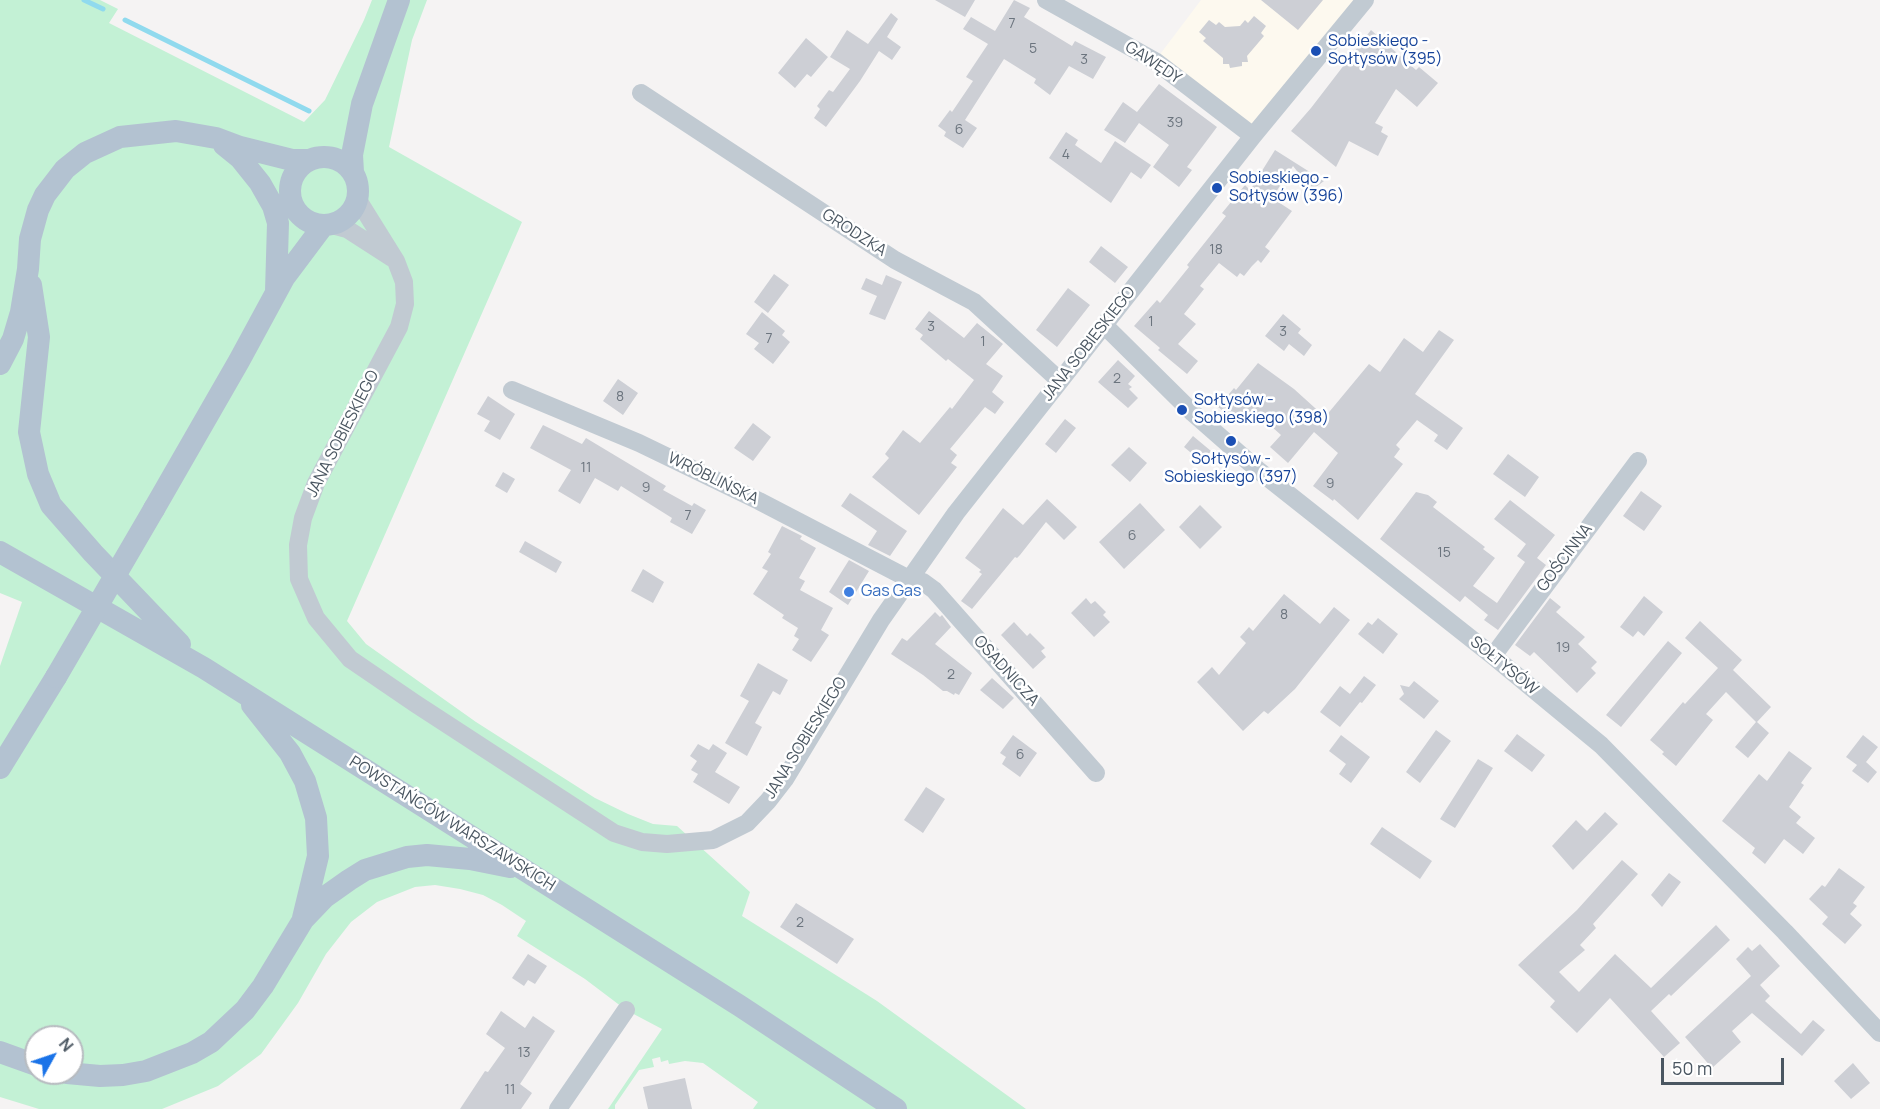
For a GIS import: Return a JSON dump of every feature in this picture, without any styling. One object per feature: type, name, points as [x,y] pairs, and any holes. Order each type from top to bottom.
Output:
[{"type":"main road","points":[[353,172],[352,154],[362,104],[399,0]]},
{"type":"main road","points":[[328,226],[307,221],[298,214],[292,204],[291,180],[297,170],[318,159],[362,104]]},
{"type":"main road","points":[[0,364],[13,339],[21,312],[30,239],[38,210],[45,195],[65,169],[74,160],[92,149],[120,137],[176,131],[216,138],[240,147],[292,160],[336,159],[346,164],[353,172],[358,182],[358,200],[353,211],[347,218],[328,226],[280,285],[154,509],[0,768]]},
{"type":"main road","points":[[216,138],[240,158],[260,183],[273,206],[278,223],[280,285]]},
{"type":"main road","points":[[240,147],[281,180],[290,192]]},
{"type":"main road","points":[[280,285],[298,227],[298,214]]},
{"type":"main road","points":[[28,269],[39,337],[29,432],[38,474],[51,505],[162,627],[204,668]]},
{"type":"main road","name":"POWSTAŃCÓW WARSZAWSKICH","points":[[0,552],[204,668],[740,1006],[896,1109]]},
{"type":"main road","points":[[239,690],[290,753],[305,781],[316,818],[318,856],[303,920]]},
{"type":"main road","points":[[84,1075],[123,1076],[146,1071],[184,1057],[211,1042],[245,1010],[303,920],[325,897],[365,870],[406,857],[451,857],[523,869]]},
{"type":"main road","points":[[0,1052],[24,1061]]},
{"type":"street","name":"GAWĘDY","points":[[1046,0],[1155,61],[1253,136]]},
{"type":"street","name":"JANA SOBIESKIEGO","points":[[358,200],[396,261],[404,282],[405,304],[399,327],[316,483],[303,518],[298,544],[299,579],[309,605],[324,630],[350,659],[605,827],[642,842],[667,844],[713,840],[747,823],[768,801],[909,579],[956,513],[1253,136],[1365,0]]},
{"type":"street","name":"GRODZKA","points":[[641,93],[895,260],[974,302],[1060,381]]},
{"type":"street","points":[[328,226],[347,229],[396,261]]},
{"type":"street","name":"SOŁTYSÓW","points":[[1104,325],[1193,413],[1258,470],[1601,745],[1785,932],[1880,1033]]},
{"type":"street","name":"WRÓBLIŃSKA","points":[[512,390],[639,443],[759,501],[909,579]]},
{"type":"street","name":"GOŚCINNA","points":[[1492,656],[1638,461]]},
{"type":"street","name":"OSADNICZA","points":[[909,579],[923,582],[934,590],[1096,773]]},
{"type":"street","points":[[558,1109],[626,1010]]},
{"type":"shaded area","points":[[1201,0],[1365,0],[1253,136],[1155,61]]},
{"type":"green space","points":[[0,0],[100,0],[118,9],[109,23],[304,122],[325,100],[372,0],[427,0],[412,40],[389,147],[522,222],[347,621],[366,644],[476,722],[595,798],[653,824],[677,826],[750,892],[742,916],[877,1001],[1026,1109],[753,1109],[758,1102],[703,1063],[685,1061],[669,1064],[668,1060],[661,1062],[660,1057],[652,1059],[654,1067],[639,1070],[615,1105],[615,1109],[608,1109],[662,1029],[626,1010],[585,979],[517,936],[526,921],[502,905],[483,895],[435,885],[415,887],[377,902],[351,922],[326,954],[298,1003],[261,1054],[218,1086],[162,1109],[39,1109],[0,1097],[0,666],[22,602],[0,593]]},
{"type":"building","points":[[935,0],[975,0],[965,17]]},
{"type":"building","points":[[1014,0],[1030,8],[1024,17],[1072,46],[1075,41],[1106,57],[1093,79],[1069,66],[1050,95],[1034,83],[1036,79],[1004,59],[965,120],[977,128],[963,148],[944,136],[946,132],[938,126],[950,110],[952,112],[973,81],[966,77],[988,44],[963,29],[971,17],[995,31]]},
{"type":"building","points":[[1261,0],[1323,0],[1298,30]]},
{"type":"building","points":[[891,13],[898,19],[887,37],[901,47],[892,60],[879,51],[826,127],[814,118],[820,109],[817,106],[829,90],[833,92],[850,69],[830,57],[847,30],[868,44]]},
{"type":"building","points":[[1254,16],[1266,26],[1261,33],[1264,36],[1247,56],[1248,62],[1242,62],[1242,66],[1230,68],[1229,64],[1223,64],[1223,58],[1203,41],[1206,38],[1199,32],[1209,20],[1216,25],[1219,22],[1225,27],[1240,26],[1245,20],[1248,23]]},
{"type":"building","points":[[1371,30],[1416,70],[1419,67],[1438,83],[1417,107],[1396,89],[1375,123],[1383,127],[1381,132],[1388,136],[1378,156],[1349,141],[1336,167],[1291,131]]},
{"type":"building","points":[[806,38],[828,57],[811,77],[807,74],[795,88],[778,73]]},
{"type":"building","points":[[1159,84],[1217,127],[1187,167],[1192,170],[1179,187],[1153,167],[1169,145],[1139,123],[1125,143],[1104,130],[1123,102],[1137,112]]},
{"type":"building","points":[[1066,132],[1078,140],[1075,145],[1101,163],[1115,141],[1151,165],[1141,179],[1131,172],[1111,203],[1049,158]]},
{"type":"building","points":[[1275,150],[1324,181],[1312,190],[1293,166],[1272,198],[1292,211],[1265,247],[1270,251],[1261,263],[1258,260],[1244,276],[1240,273],[1237,277],[1219,263],[1200,286],[1204,289],[1184,314],[1196,324],[1178,344],[1198,361],[1187,374],[1134,326],[1157,300],[1160,303],[1189,267],[1187,265],[1226,216],[1222,213],[1245,185],[1250,190]]},
{"type":"building","points":[[1101,246],[1128,267],[1115,283],[1089,262]]},
{"type":"building","points":[[774,274],[789,285],[768,313],[754,302]]},
{"type":"building","points":[[886,275],[902,282],[885,320],[869,314],[877,296],[861,289],[866,278],[882,285]]},
{"type":"building","points":[[1068,288],[1090,305],[1057,347],[1036,330]]},
{"type":"building","points":[[929,311],[964,338],[977,323],[1003,344],[986,364],[1003,376],[992,392],[1004,402],[995,414],[985,407],[950,449],[957,455],[951,463],[957,467],[919,515],[872,477],[889,458],[885,454],[903,430],[920,443],[950,407],[952,409],[974,380],[920,339],[923,335],[915,329]]},
{"type":"building","points":[[762,312],[785,331],[782,335],[790,342],[773,364],[754,349],[759,343],[746,334]]},
{"type":"building","points":[[1283,314],[1301,329],[1298,333],[1312,345],[1304,356],[1289,344],[1284,351],[1265,336]]},
{"type":"building","points":[[1439,330],[1454,340],[1415,394],[1463,428],[1447,450],[1434,441],[1438,435],[1417,420],[1396,445],[1400,449],[1394,457],[1403,464],[1358,520],[1334,499],[1333,501],[1313,486],[1338,453],[1314,432],[1288,463],[1270,447],[1281,435],[1262,418],[1257,424],[1246,416],[1240,424],[1218,407],[1234,388],[1236,390],[1258,363],[1294,389],[1325,417],[1369,364],[1380,372],[1404,338],[1423,352]]},
{"type":"building","points":[[1118,360],[1135,376],[1128,384],[1132,387],[1129,389],[1138,398],[1128,408],[1098,382]]},
{"type":"building","points":[[618,379],[638,393],[623,415],[603,401]]},
{"type":"building","points":[[488,396],[515,414],[500,440],[484,431],[490,421],[477,414]]},
{"type":"building","points":[[1065,419],[1076,428],[1056,453],[1045,444]]},
{"type":"building","points":[[753,423],[771,437],[753,461],[734,448]]},
{"type":"building","points":[[543,425],[582,444],[586,438],[666,486],[663,490],[692,506],[694,503],[706,510],[692,534],[670,522],[672,518],[621,486],[618,491],[595,478],[580,504],[558,491],[571,470],[530,448]]},
{"type":"building","points":[[1193,436],[1211,451],[1202,462],[1184,447]]},
{"type":"building","points":[[1129,447],[1147,463],[1130,482],[1111,465]]},
{"type":"building","points":[[1508,454],[1539,477],[1525,497],[1493,474]]},
{"type":"building","points":[[503,472],[515,479],[507,493],[495,486]]},
{"type":"building","points":[[1641,491],[1662,506],[1644,531],[1623,516]]},
{"type":"building","points":[[1416,492],[1428,495],[1437,502],[1433,507],[1485,547],[1483,549],[1495,558],[1473,586],[1497,603],[1525,562],[1517,556],[1526,544],[1494,519],[1510,500],[1555,535],[1537,558],[1546,565],[1498,630],[1484,620],[1488,615],[1465,596],[1460,602],[1380,539]]},
{"type":"building","points":[[850,493],[907,531],[890,556],[868,545],[877,531],[841,506]]},
{"type":"building","points":[[1047,499],[1077,527],[1064,540],[1046,522],[972,609],[961,601],[982,574],[979,572],[981,570],[965,558],[1003,508],[1023,525]]},
{"type":"building","points":[[1140,503],[1165,530],[1124,569],[1099,542]]},
{"type":"building","points":[[1200,505],[1222,527],[1200,549],[1179,527]]},
{"type":"building","points":[[782,526],[802,536],[800,539],[816,548],[799,578],[805,581],[800,590],[833,608],[821,630],[829,635],[811,662],[792,650],[799,639],[794,636],[798,628],[782,618],[784,615],[753,594],[768,571],[762,568],[771,554],[768,552]]},
{"type":"building","points":[[525,541],[562,562],[556,573],[519,552]]},
{"type":"building","points":[[849,560],[869,571],[848,605],[829,592]]},
{"type":"building","points":[[643,569],[664,582],[653,603],[631,591]]},
{"type":"building","points":[[1284,594],[1320,624],[1334,607],[1350,620],[1295,689],[1268,714],[1264,711],[1243,731],[1197,682],[1212,667],[1219,675],[1246,643],[1240,637],[1249,627],[1253,631]]},
{"type":"building","points":[[1644,596],[1663,612],[1644,636],[1638,631],[1633,637],[1620,627]]},
{"type":"building","points":[[1086,598],[1091,604],[1095,601],[1106,612],[1103,615],[1110,622],[1094,637],[1071,613]]},
{"type":"building","points":[[1550,598],[1561,607],[1556,612],[1585,637],[1578,644],[1597,662],[1591,668],[1596,673],[1577,693],[1534,652],[1530,656],[1515,645]]},
{"type":"building","points":[[935,612],[940,617],[942,615],[951,627],[935,644],[972,673],[959,695],[943,691],[891,654],[902,638],[907,641]]},
{"type":"building","points":[[1378,618],[1398,634],[1383,654],[1358,634],[1368,622],[1372,625]]},
{"type":"building","points":[[1700,621],[1742,660],[1733,670],[1771,707],[1757,722],[1769,733],[1748,758],[1735,747],[1756,722],[1726,692],[1706,714],[1713,720],[1676,766],[1650,740],[1683,702],[1685,704],[1718,668],[1685,638]]},
{"type":"building","points":[[1014,622],[1027,636],[1030,633],[1045,648],[1041,651],[1046,657],[1033,669],[1001,635]]},
{"type":"building","points":[[1668,641],[1682,653],[1621,727],[1606,715]]},
{"type":"building","points":[[758,663],[788,680],[780,695],[773,691],[755,723],[762,727],[747,756],[725,743],[749,701],[740,696]]},
{"type":"building","points":[[1364,676],[1376,685],[1340,727],[1320,712],[1340,686],[1350,694]]},
{"type":"building","points":[[992,678],[1014,698],[1003,709],[980,690]]},
{"type":"building","points":[[1414,681],[1439,701],[1424,719],[1399,699],[1404,694],[1400,685],[1409,687]]},
{"type":"building","points":[[1436,730],[1451,741],[1420,783],[1406,772]]},
{"type":"building","points":[[1517,734],[1545,755],[1532,772],[1504,751]]},
{"type":"building","points":[[1013,735],[1037,753],[1020,777],[1002,764],[1006,757],[1000,753]]},
{"type":"building","points":[[1341,735],[1370,757],[1351,783],[1339,774],[1346,764],[1329,751]]},
{"type":"building","points":[[1863,735],[1878,747],[1866,762],[1877,772],[1868,783],[1852,771],[1857,765],[1846,757]]},
{"type":"building","points":[[698,744],[709,750],[713,744],[727,753],[715,772],[740,787],[729,804],[693,782],[698,774],[691,770],[697,761],[690,756]]},
{"type":"building","points":[[1789,751],[1812,768],[1801,783],[1804,785],[1789,807],[1801,817],[1796,823],[1815,838],[1803,854],[1784,839],[1765,864],[1752,853],[1755,848],[1722,821],[1759,774],[1767,781]]},
{"type":"building","points":[[1478,759],[1493,768],[1455,828],[1440,819]]},
{"type":"building","points":[[926,787],[945,799],[923,833],[904,820]]},
{"type":"building","points":[[1605,812],[1618,824],[1573,870],[1552,846],[1576,820],[1587,831]]},
{"type":"building","points":[[1382,827],[1432,861],[1420,879],[1370,844]]},
{"type":"building","points":[[1622,860],[1638,874],[1593,924],[1596,928],[1580,945],[1585,950],[1559,972],[1579,992],[1615,954],[1651,988],[1716,925],[1730,940],[1671,996],[1669,994],[1651,1011],[1680,1043],[1664,1057],[1610,998],[1577,1033],[1550,1007],[1555,1001],[1518,965],[1577,910]]},
{"type":"building","points":[[1839,868],[1865,887],[1853,903],[1857,906],[1850,914],[1862,925],[1845,944],[1822,924],[1828,917],[1809,899],[1822,885],[1825,887]]},
{"type":"building","points":[[1669,873],[1681,882],[1662,907],[1651,895]]},
{"type":"building","points":[[796,903],[854,939],[837,964],[780,927]]},
{"type":"building","points":[[1760,944],[1780,966],[1760,985],[1770,996],[1765,1001],[1801,1034],[1813,1020],[1825,1030],[1802,1056],[1752,1013],[1732,1031],[1741,1042],[1712,1068],[1685,1037],[1751,976],[1736,959],[1748,947],[1752,951]]},
{"type":"building","points":[[528,954],[547,966],[535,984],[528,980],[524,986],[512,978]]},
{"type":"building","points":[[501,1011],[525,1028],[533,1016],[555,1031],[520,1084],[532,1093],[521,1109],[460,1109],[485,1071],[488,1072],[505,1048],[486,1034]]},
{"type":"building","points":[[1853,1063],[1870,1083],[1851,1099],[1834,1081]]},
{"type":"building","points":[[685,1078],[692,1109],[648,1109],[643,1087]]},
{"type":"waterway","points":[[84,0],[103,9]]},
{"type":"waterway","points":[[125,20],[309,111]]},
{"type":"place","name":"Sobieskiego - Sołtysów (395)","points":[[1316,51]]},
{"type":"place","name":"Sobieskiego - Sołtysów (396)","points":[[1217,188]]},
{"type":"place","name":"Sołtysów - Sobieskiego (398)","points":[[1182,410]]},
{"type":"place","name":"Sołtysów - Sobieskiego (397)","points":[[1231,441]]},
{"type":"place","name":"Gas Gas","points":[[849,592]]}]
